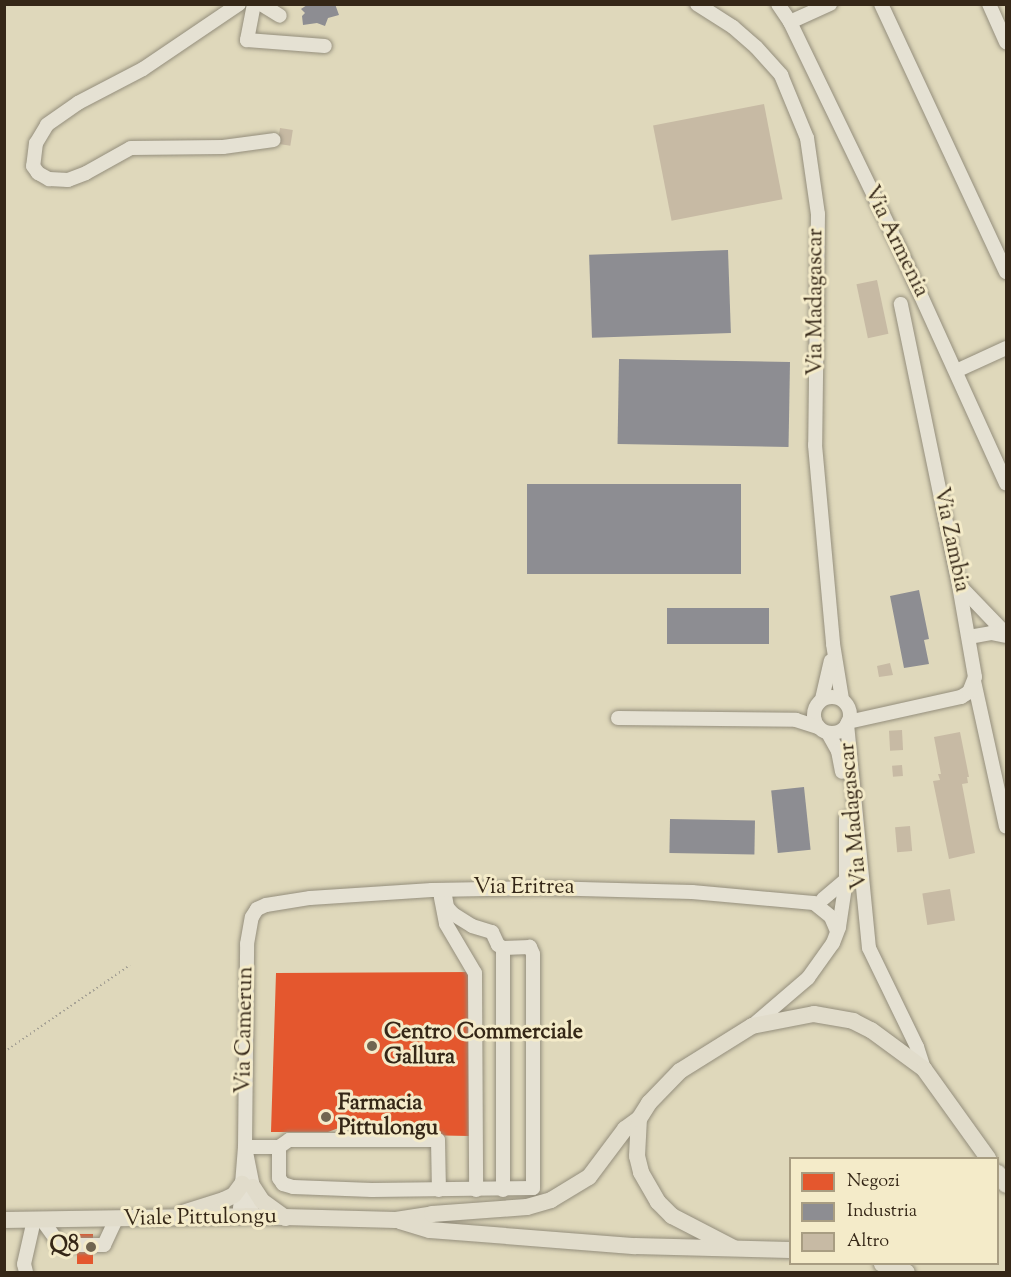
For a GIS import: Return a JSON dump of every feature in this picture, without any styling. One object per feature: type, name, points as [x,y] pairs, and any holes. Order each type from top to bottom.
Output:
[{"type":"main road","points":[[752,1026],[795,1017],[833,1016],[853,1021],[871,1030],[924,1069],[987,1157]]},
{"type":"main road","name":"Viale Pittulongu","points":[[4,1220],[115,1221],[247,1216],[396,1220],[432,1214],[527,1207],[551,1200],[589,1177],[625,1128],[639,1119],[649,1103],[680,1071],[752,1026]]},
{"type":"main road","points":[[639,1119],[637,1156],[641,1172],[658,1202],[672,1216],[735,1248]]},
{"type":"main road","points":[[166,1219],[224,1200],[247,1186],[262,1201],[285,1218]]},
{"type":"main road","name":"Viale Pittulongu","points":[[396,1220],[430,1230],[635,1245],[789,1250]]},
{"type":"main road","points":[[888,1265],[907,1272]]},
{"type":"street","points":[[239,4],[143,69],[78,103],[47,125],[36,143],[33,166],[38,173],[50,179],[68,180],[87,173],[131,148],[223,147],[274,140]]},
{"type":"street","points":[[255,4],[247,40],[325,46]]},
{"type":"street","points":[[261,4],[280,16]]},
{"type":"street","name":"Via Madagascar","points":[[697,4],[733,27],[756,47],[781,75],[807,138],[818,214],[815,445],[833,644],[844,702]]},
{"type":"street","name":"Via Armenia","points":[[778,4],[790,22],[956,371],[1006,483]]},
{"type":"street","points":[[790,22],[830,4]]},
{"type":"street","points":[[881,4],[1006,272]]},
{"type":"street","points":[[989,4],[1006,42]]},
{"type":"street","name":"Via Zambia","points":[[901,304],[959,585],[969,637],[974,681]]},
{"type":"street","points":[[956,371],[1006,348]]},
{"type":"street","points":[[959,585],[1006,635]]},
{"type":"street","points":[[969,637],[991,633],[1006,635]]},
{"type":"street","name":"Via Madagascar","points":[[819,702],[829,679],[833,644]]},
{"type":"street","points":[[618,718],[796,720],[823,730],[840,731],[848,723],[886,712],[961,697],[969,692],[974,681]]},
{"type":"street","points":[[974,681],[1006,827]]},
{"type":"street","points":[[796,720],[830,696],[844,702],[886,712]]},
{"type":"street","points":[[819,702],[813,716],[823,730]]},
{"type":"street","points":[[844,702],[850,716],[848,723]]},
{"type":"street","name":"Via Madagascar","points":[[848,723],[868,948],[917,1047],[924,1069]]},
{"type":"street","name":"Via Madagascar","points":[[752,1026],[808,978],[833,943],[844,902],[847,824],[841,764],[823,730]]},
{"type":"street","points":[[823,899],[846,880]]},
{"type":"street","name":"Via Eritrea","points":[[254,914],[266,905],[281,901],[442,890],[543,888],[692,892],[814,903],[831,917],[837,931]]},
{"type":"street","points":[[279,1147],[279,1178],[284,1184],[293,1187],[439,1190],[533,1188],[533,954],[530,947],[503,948],[498,945],[492,932],[472,926],[453,914],[447,907],[442,890]]},
{"type":"street","points":[[442,890],[443,917],[475,973],[476,1190]]},
{"type":"street","name":"Via Eritrea","points":[[799,901],[823,899],[844,902]]},
{"type":"street","name":"Via Madagascar","points":[[844,902],[864,908]]},
{"type":"street","name":"Via Camerun","points":[[247,1216],[240,1209],[247,1186],[245,1147],[247,944],[249,926],[254,914]]},
{"type":"street","points":[[503,948],[503,1190]]},
{"type":"street","points":[[245,1147],[279,1147],[289,1140],[438,1140],[439,1190]]},
{"type":"street","points":[[38,1220],[60,1245],[104,1245],[115,1221]]},
{"type":"street","points":[[26,1272],[24,1264],[38,1220]]},
{"type":"path","points":[[4,1052],[130,965]]},
{"type":"building: Negozi","name":"Centro Commerciale Gallura","points":[[471,972],[469,1136],[419,1135],[384,1120],[382,1129],[373,1136],[364,1134],[357,1121],[328,1132],[271,1132],[276,973]]},
{"type":"building: Negozi","points":[[77,1234],[93,1234],[93,1264],[77,1264]]},
{"type":"building: Industria","points":[[335,4],[339,15],[328,18],[325,26],[317,23],[303,25],[302,16],[305,13],[301,9],[307,5]]},
{"type":"building: Industria","points":[[728,250],[731,333],[592,338],[589,255]]},
{"type":"building: Industria","points":[[619,359],[790,362],[789,447],[618,444]]},
{"type":"building: Industria","points":[[527,484],[741,484],[741,574],[527,574]]},
{"type":"building: Industria","points":[[919,590],[929,639],[924,640],[929,664],[904,668],[890,596]]},
{"type":"building: Industria","points":[[667,608],[769,608],[769,644],[667,644]]},
{"type":"building: Industria","points":[[804,787],[811,850],[778,853],[771,790]]},
{"type":"building: Industria","points":[[670,819],[755,820],[754,854],[669,853]]},
{"type":"building: Altro","points":[[764,104],[783,199],[672,221],[653,126]]},
{"type":"building: Altro","points":[[280,128],[293,130],[290,146],[277,144]]},
{"type":"building: Altro","points":[[877,280],[888,334],[868,338],[856,284]]},
{"type":"building: Altro","points":[[890,663],[893,675],[879,677],[877,666]]},
{"type":"building: Altro","points":[[902,730],[903,750],[890,751],[889,731]]},
{"type":"building: Altro","points":[[960,732],[969,777],[967,777],[968,783],[962,784],[975,853],[949,859],[933,781],[940,780],[938,774],[941,774],[934,737]]},
{"type":"building: Altro","points":[[902,765],[903,776],[893,777],[892,766]]},
{"type":"building: Altro","points":[[910,826],[912,851],[897,852],[895,827]]},
{"type":"building: Altro","points":[[950,889],[955,921],[927,925],[922,893]]},
{"type":"place","name":"Centro Commerciale Gallura","points":[[372,1046]]},
{"type":"place","name":"Farmacia Pittulongu","points":[[326,1117]]},
{"type":"place","name":"Q8","points":[[91,1247]]}]
